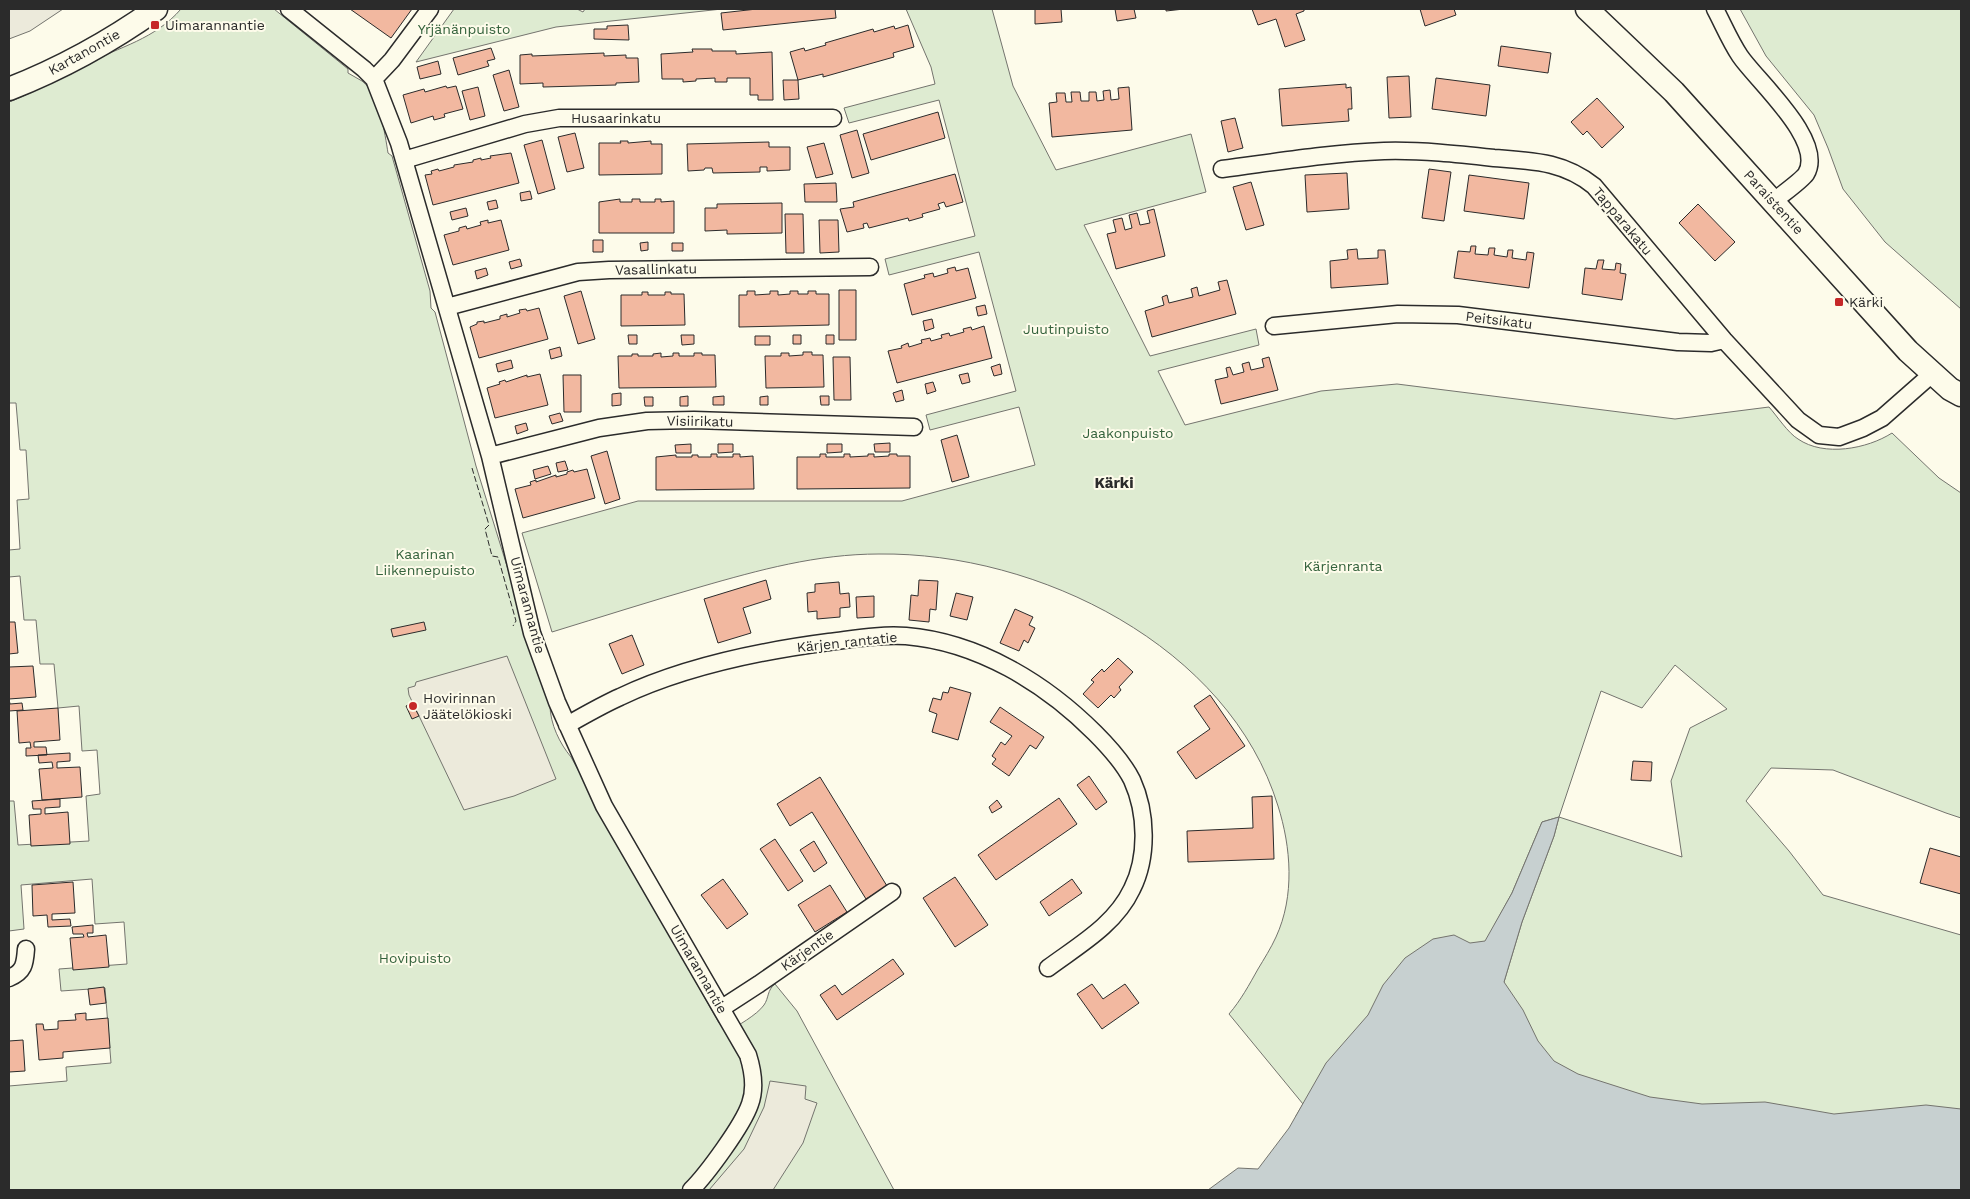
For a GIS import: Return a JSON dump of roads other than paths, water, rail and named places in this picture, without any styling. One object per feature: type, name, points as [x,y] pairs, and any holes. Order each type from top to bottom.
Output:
[{"type":"main road","name":"Kartanontie","points":[[9,90],[102,44],[156,9]]},
{"type":"main road","name":"Paraistentie","points":[[1587,9],[1674,92],[1908,351],[1950,389],[1961,395]]},
{"type":"street","name":"Uimarannantie","points":[[289,9],[364,69],[374,80],[399,143],[490,456],[532,633],[567,725],[604,806],[748,1055],[753,1071],[754,1084],[750,1105],[739,1125],[700,1181],[691,1190]]},
{"type":"street","points":[[374,80],[392,60],[430,9]]},
{"type":"street","points":[[1715,9],[1740,56],[1796,122],[1807,151],[1809,159],[1806,174],[1774,201]]},
{"type":"street","name":"Husaarinkatu","points":[[404,160],[525,124],[559,118],[834,118]]},
{"type":"street","name":"Tapparakatu","points":[[1222,169],[1328,155],[1384,151],[1453,153],[1558,166],[1580,174],[1594,186],[1724,340],[1798,420],[1819,435],[1839,437],[1864,428],[1882,418],[1932,374]]},
{"type":"street","name":"Vasallinkatu","points":[[447,307],[578,272],[870,267]]},
{"type":"street","name":"Peitsikatu","points":[[1274,326],[1398,314],[1440,314],[1678,342],[1711,343],[1724,340]]},
{"type":"street","name":"Visiirikatu","points":[[490,456],[599,428],[647,421],[694,420],[914,427]]},
{"type":"street","name":"Kärjen rantatie","points":[[567,725],[621,696],[662,680],[713,665],[793,647],[853,639],[906,636],[935,641],[965,649],[1014,670],[1062,702],[1108,746],[1131,780],[1138,796],[1144,833],[1139,871],[1132,889],[1120,909],[1107,924],[1048,968]]},
{"type":"street","name":"Kärjentie","points":[[722,1008],[892,892]]},
{"type":"street","points":[[9,978],[20,973],[25,965],[26,949]]},
{"type":"place","name":"Uimarannantie","points":[[155,25]]},
{"type":"place","name":"Kärki","points":[[1839,302]]},
{"type":"place","name":"Hovirinnan Jäätelökioski","points":[[413,706]]},
{"type":"district","name":"Kärki","points":[[1114,483]]},
{"type":"park label","name":"Yrjänänpuisto","points":[[464,29]]},
{"type":"park label","name":"Juutinpuisto","points":[[1066,329]]},
{"type":"park label","name":"Jaakonpuisto","points":[[1128,433]]},
{"type":"park label","name":"Kaarinan Liikennepuisto","points":[[425,562]]},
{"type":"park label","name":"Kärjenranta","points":[[1343,566]]},
{"type":"park label","name":"Hovipuisto","points":[[415,958]]}]
